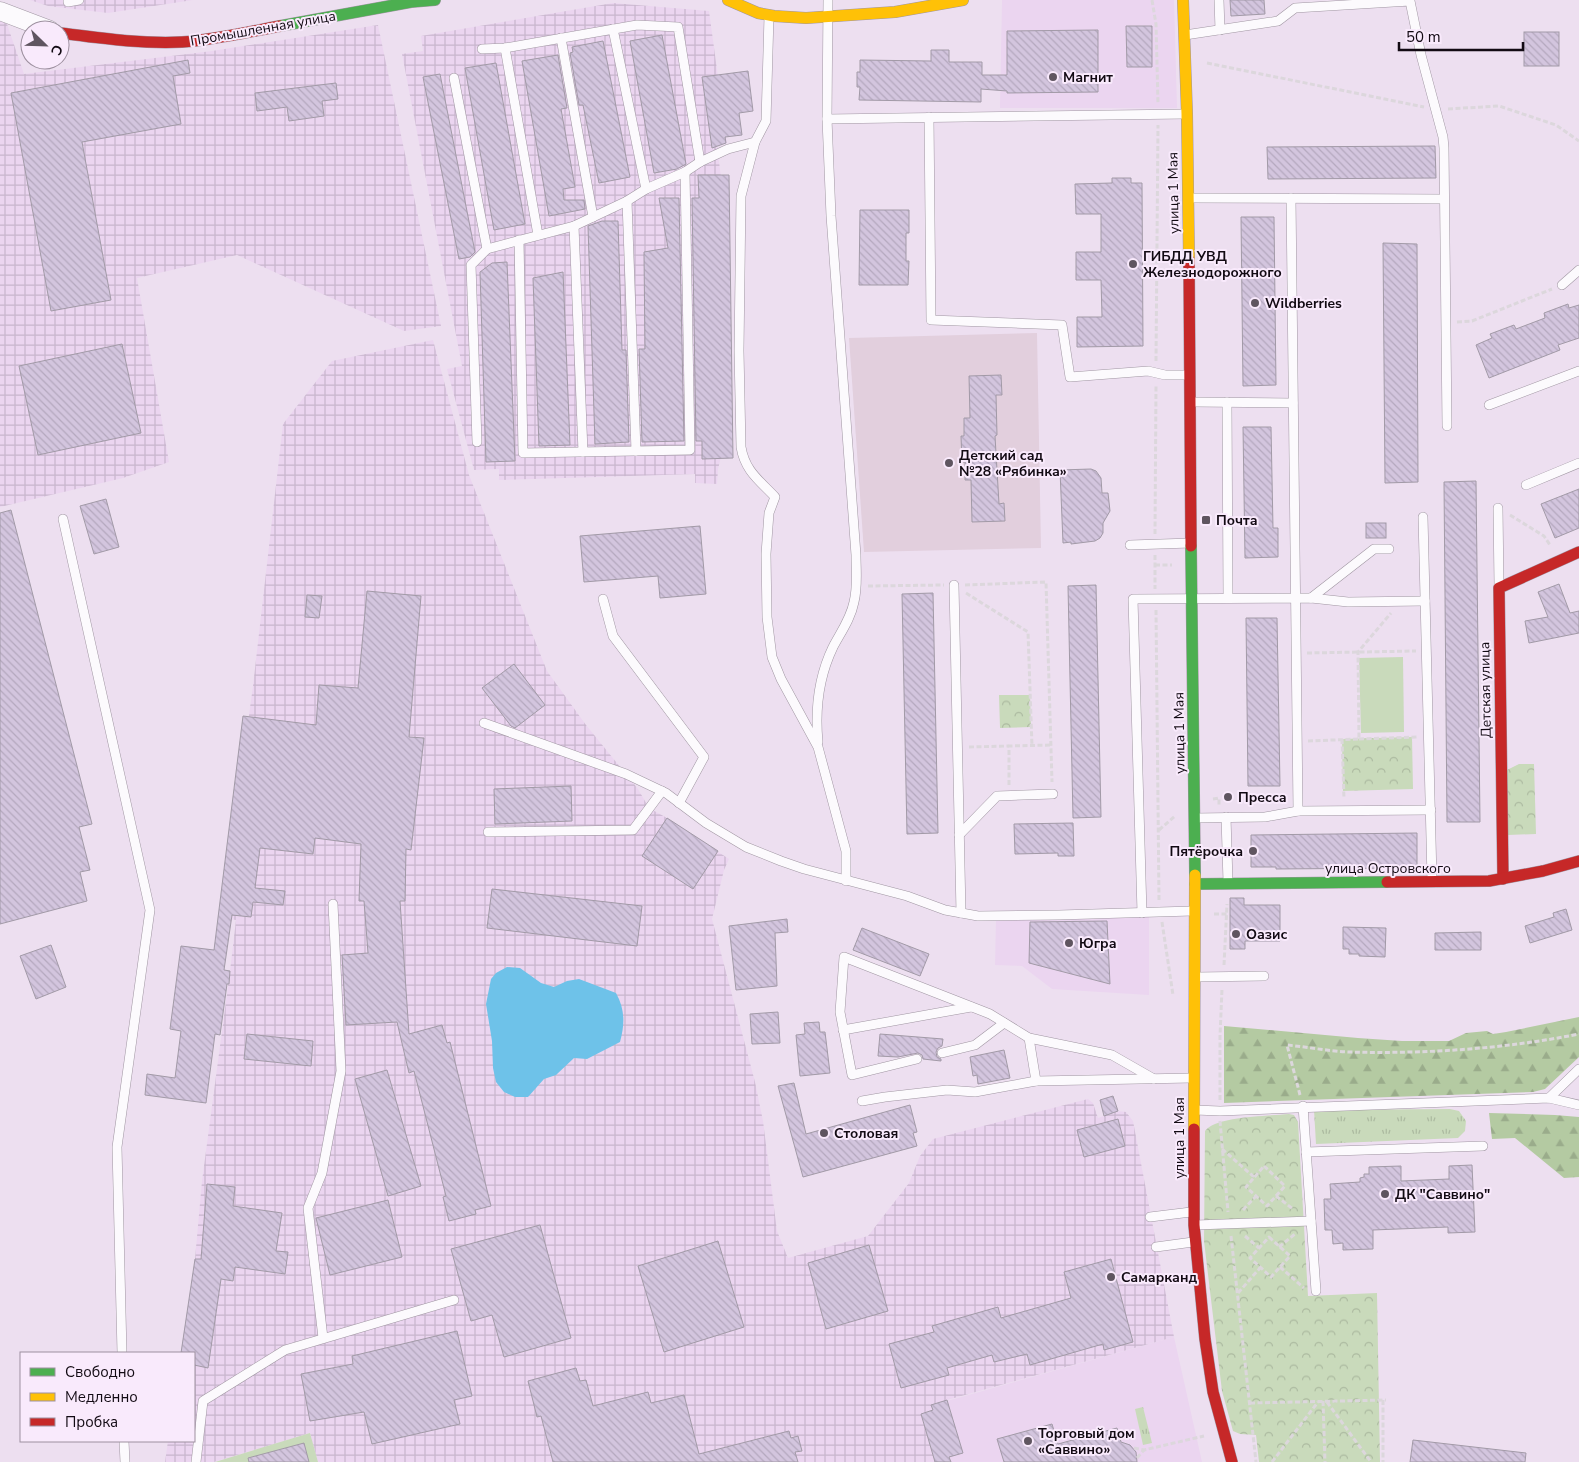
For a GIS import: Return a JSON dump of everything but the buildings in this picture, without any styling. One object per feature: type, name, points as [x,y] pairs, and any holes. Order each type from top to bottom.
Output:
[{"type":"street","name":"Промышленная улица","points":[[70,33],[116,40],[212,45],[411,2],[435,0]]},
{"type":"street","points":[[728,0],[753,12],[800,20],[884,14],[938,6],[963,0]]},
{"type":"street","name":"улица 1 Мая","points":[[1183,0],[1187,114],[1192,543],[1195,884],[1194,1225],[1205,1339],[1214,1392],[1232,1462]]},
{"type":"street","points":[[0,11],[24,20]]},
{"type":"street","points":[[1499,588],[1579,552]]},
{"type":"street","name":"Детская улица","points":[[1499,588],[1503,879]]},
{"type":"street","name":"улица Островского","points":[[1195,884],[1489,881],[1543,871],[1579,861]]},
{"type":"lane","points":[[68,0],[68,2],[79,0]]},
{"type":"lane","points":[[828,0],[827,118],[831,216],[857,586],[849,618],[825,665],[820,688],[817,728],[818,747],[846,851],[846,881]]},
{"type":"lane","points":[[1219,0],[1220,30]]},
{"type":"lane","points":[[1185,35],[1278,21],[1295,8],[1410,1],[1434,110],[1443,137],[1444,148],[1447,426]]},
{"type":"lane","points":[[769,16],[766,121],[755,142],[741,196],[739,351],[741,447],[743,461],[775,498],[769,513],[766,554],[767,616],[772,656],[781,679],[818,747]]},
{"type":"lane","points":[[482,50],[505,48],[637,25],[678,27],[700,162]]},
{"type":"lane","points":[[613,29],[646,189]]},
{"type":"lane","points":[[561,38],[593,217]]},
{"type":"lane","points":[[505,48],[538,235]]},
{"type":"lane","points":[[454,78],[486,249]]},
{"type":"lane","points":[[827,118],[1187,114]]},
{"type":"lane","points":[[929,117],[931,320],[1062,325],[1070,377],[1148,371],[1164,376],[1190,375]]},
{"type":"lane","points":[[477,442],[471,266],[486,249],[574,226],[728,149],[755,142]]},
{"type":"lane","points":[[519,240],[523,453],[690,450],[685,172]]},
{"type":"lane","points":[[1188,198],[1444,199]]},
{"type":"lane","points":[[1291,198],[1298,812]]},
{"type":"lane","points":[[627,201],[636,451]]},
{"type":"lane","points":[[574,226],[583,452]]},
{"type":"lane","points":[[1562,285],[1579,270]]},
{"type":"lane","points":[[1488,405],[1579,371]]},
{"type":"lane","points":[[1190,402],[1293,403]]},
{"type":"lane","points":[[1227,402],[1228,598]]},
{"type":"lane","points":[[1526,485],[1579,463]]},
{"type":"lane","points":[[1498,508],[1499,588]]},
{"type":"lane","points":[[1423,517],[1432,883]]},
{"type":"lane","points":[[63,519],[150,910],[117,1147],[122,1352]]},
{"type":"lane","points":[[1130,545],[1192,543]]},
{"type":"lane","points":[[1311,598],[1374,549],[1389,549]]},
{"type":"lane","points":[[954,585],[961,913]]},
{"type":"lane","points":[[1142,913],[1133,599],[1311,598],[1348,602],[1425,601]]},
{"type":"lane","points":[[604,599],[614,636],[704,757],[679,803]]},
{"type":"lane","points":[[484,723],[626,774],[662,791],[706,823],[746,847],[804,870],[907,896],[945,910],[987,916],[1195,911]]},
{"type":"lane","points":[[488,832],[633,830],[662,791]]},
{"type":"lane","points":[[959,836],[997,796],[1053,794]]},
{"type":"lane","points":[[1194,818],[1265,817],[1298,812],[1431,810]]},
{"type":"lane","points":[[1226,817],[1228,883]]},
{"type":"lane","points":[[323,1338],[308,1208],[322,1173],[341,1071],[333,904]]},
{"type":"lane","points":[[917,1059],[852,1075],[840,1012],[844,957],[990,1014],[1029,1038],[1112,1056],[1154,1080]]},
{"type":"lane","points":[[1195,977],[1264,976]]},
{"type":"lane","points":[[843,1030],[972,1007]]},
{"type":"lane","points":[[942,1053],[975,1045],[1004,1022]]},
{"type":"lane","points":[[1029,1038],[1036,1081]]},
{"type":"lane","points":[[1549,1098],[1579,1069]]},
{"type":"lane","points":[[862,1101],[885,1096],[947,1090],[975,1092],[1036,1081],[1195,1078]]},
{"type":"lane","points":[[1194,1110],[1220,1111],[1303,1106],[1549,1098],[1579,1105]]},
{"type":"lane","points":[[1303,1106],[1316,1292]]},
{"type":"lane","points":[[1306,1152],[1483,1146]]},
{"type":"lane","points":[[1150,1217],[1194,1212]]},
{"type":"lane","points":[[1194,1225],[1311,1221]]},
{"type":"lane","points":[[1156,1247],[1196,1241]]},
{"type":"lane","points":[[196,1462],[203,1401],[286,1350],[454,1300]]},
{"type":"lane","points":[[124,1442],[125,1462]]},
{"type":"path","points":[[1152,0],[1156,24],[1158,114],[1155,544],[1160,912]]},
{"type":"path","points":[[1207,63],[1434,110],[1499,106],[1556,125],[1579,141]]},
{"type":"path","points":[[1446,324],[1472,321],[1562,285]]},
{"type":"path","points":[[1498,508],[1544,536],[1561,559]]},
{"type":"path","points":[[857,586],[1046,582],[1053,794]]},
{"type":"path","points":[[954,585],[1028,632],[1032,746]]},
{"type":"path","points":[[1359,739],[1358,652],[1401,601]]},
{"type":"path","points":[[1296,653],[1427,650]]},
{"type":"path","points":[[1297,741],[1429,737]]},
{"type":"path","points":[[1342,739],[1344,811]]},
{"type":"path","points":[[958,748],[1051,745]]},
{"type":"path","points":[[1009,746],[1010,795]]},
{"type":"path","points":[[1228,883],[1220,1036],[1220,1111],[1222,1148],[1256,1462]]},
{"type":"path","points":[[1303,1106],[1287,1045],[1347,1052],[1430,1051],[1509,1045],[1579,1034]]},
{"type":"path","points":[[1222,1148],[1254,1177]]},
{"type":"path","points":[[1264,1166],[1285,1186],[1267,1206],[1246,1186],[1254,1177],[1264,1166]]},
{"type":"path","points":[[1269,1237],[1290,1256],[1280,1267],[1271,1277],[1250,1258],[1269,1237]]},
{"type":"path","points":[[1280,1267],[1308,1291],[1316,1292]]},
{"type":"path","points":[[1237,1294],[1260,1268]]},
{"type":"path","points":[[1250,1403],[1384,1400],[1383,1462]]},
{"type":"path","points":[[1272,1462],[1322,1401]]},
{"type":"path","points":[[1322,1401],[1325,1462]]},
{"type":"path","points":[[1322,1401],[1371,1462]]},
{"type":"path","points":[[1134,1448],[1144,1450],[1205,1436]]},
{"type":"path","points":[[1137,1458],[1144,1450]]},
{"type":"shaded area","points":[[30,0],[193,0],[108,13],[48,6]]},
{"type":"shaded area","points":[[1002,0],[1174,0],[1177,108],[1000,108]]},
{"type":"shaded area","points":[[613,3],[709,11],[727,143],[717,145],[722,186],[721,457],[717,484],[695,483],[695,474],[499,480],[499,469],[474,470],[447,369],[462,366],[402,54],[423,51],[421,36]]},
{"type":"shaded area","points":[[0,21],[7,24],[20,62],[20,70],[23,70],[24,74],[70,70],[70,68],[212,51],[378,25],[441,326],[404,331],[237,255],[137,278],[169,462],[123,478],[0,507]]},
{"type":"shaded area","name":"Детский сад №28 «Рябинка»","points":[[1037,333],[1041,548],[864,552],[849,338]]},
{"type":"shaded area","points":[[433,340],[469,475],[547,671],[586,725],[638,789],[649,808],[729,859],[724,870],[712,919],[755,1082],[763,1121],[777,1231],[788,1258],[868,1236],[909,1183],[920,1156],[933,1139],[1088,1099],[1093,1103],[1098,1118],[1118,1111],[1126,1112],[1133,1121],[1174,1337],[947,1400],[963,1453],[949,1457],[951,1462],[318,1462],[310,1433],[214,1462],[165,1462],[168,1442],[195,1442],[195,1352],[181,1352],[195,1259],[202,1181],[236,920],[221,918],[253,686],[283,424],[332,361]]},
{"type":"shaded area","points":[[1149,916],[1149,995],[1052,989],[1022,966],[995,965],[996,921]]},
{"type":"shaded area","points":[[1174,1337],[1202,1462],[951,1462],[949,1457],[947,1401]]},
{"type":"green space","points":[[1403,657],[1404,732],[1361,733],[1359,658]]},
{"type":"green space","points":[[999,695],[1030,695],[1031,727],[1000,728]]},
{"type":"green space","points":[[1412,737],[1413,789],[1343,791],[1342,739]]},
{"type":"green space","points":[[1519,764],[1534,764],[1536,834],[1508,835],[1507,770]]},
{"type":"green space","points":[[1579,1017],[1579,1057],[1545,1089],[1533,1092],[1224,1103],[1224,1026],[1402,1041],[1449,1041],[1466,1033],[1487,1031],[1493,1034]]},
{"type":"green space","points":[[1450,1109],[1459,1111],[1466,1121],[1465,1131],[1458,1138],[1316,1144],[1314,1110]]},
{"type":"green space","points":[[1489,1113],[1579,1117],[1579,1177],[1564,1178],[1515,1138],[1492,1139]]},
{"type":"green space","points":[[1294,1115],[1298,1122],[1308,1296],[1377,1293],[1380,1462],[1259,1462],[1256,1435],[1240,1434],[1233,1431],[1222,1391],[1204,1241],[1205,1131],[1220,1122],[1257,1116]]},
{"type":"green space","points":[[1143,1407],[1152,1443],[1143,1445],[1135,1409]]},
{"type":"green space","points":[[310,1433],[318,1462],[215,1462]]},
{"type":"water","points":[[507,967],[520,968],[541,983],[554,987],[567,981],[579,979],[616,993],[623,1017],[620,1042],[587,1059],[574,1058],[556,1075],[544,1079],[528,1097],[515,1097],[504,1092],[496,1082],[493,1068],[492,1041],[486,1004],[491,979],[496,973]]},
{"type":"traffic: fast","points":[[280,26],[411,2],[435,0]]},
{"type":"traffic: fast","points":[[1191,546],[1195,875]]},
{"type":"traffic: fast","points":[[1195,884],[1387,882]]},
{"type":"traffic: slow","points":[[728,0],[758,13],[806,18],[895,12],[963,0]]},
{"type":"traffic: slow","points":[[1183,0],[1189,260]]},
{"type":"traffic: slow","points":[[1194,1129],[1195,875]]},
{"type":"traffic: jam","points":[[70,34],[105,39],[182,42],[219,38],[280,26]]},
{"type":"traffic: jam","points":[[1189,260],[1191,546]]},
{"type":"traffic: jam","points":[[1503,879],[1499,588],[1579,552]]},
{"type":"traffic: jam","points":[[1387,882],[1489,881],[1543,871],[1579,861]]},
{"type":"traffic: jam","points":[[1194,1129],[1194,1225],[1205,1339],[1213,1392],[1232,1462]]},
{"type":"place","name":"Магнит","points":[[1053,77]]},
{"type":"place","name":"ГИБДД УВД Железнодорожного","points":[[1133,264]]},
{"type":"place","name":"Wildberries","points":[[1255,303]]},
{"type":"place","name":"Детский сад №28 «Рябинка»","points":[[949,463]]},
{"type":"place","name":"Почта","points":[[1206,520]]},
{"type":"place","name":"Пресса","points":[[1228,797]]},
{"type":"place","name":"Пятёрочка","points":[[1253,851]]},
{"type":"place","name":"Оазис","points":[[1236,934]]},
{"type":"place","name":"Югра","points":[[1069,943]]},
{"type":"place","name":"Столовая","points":[[824,1133]]},
{"type":"place","name":"ДК \"Саввино\"","points":[[1385,1194]]},
{"type":"place","name":"Самарканд","points":[[1111,1277]]},
{"type":"place","name":"Торговый дом «Саввино»","points":[[1028,1441]]}]
